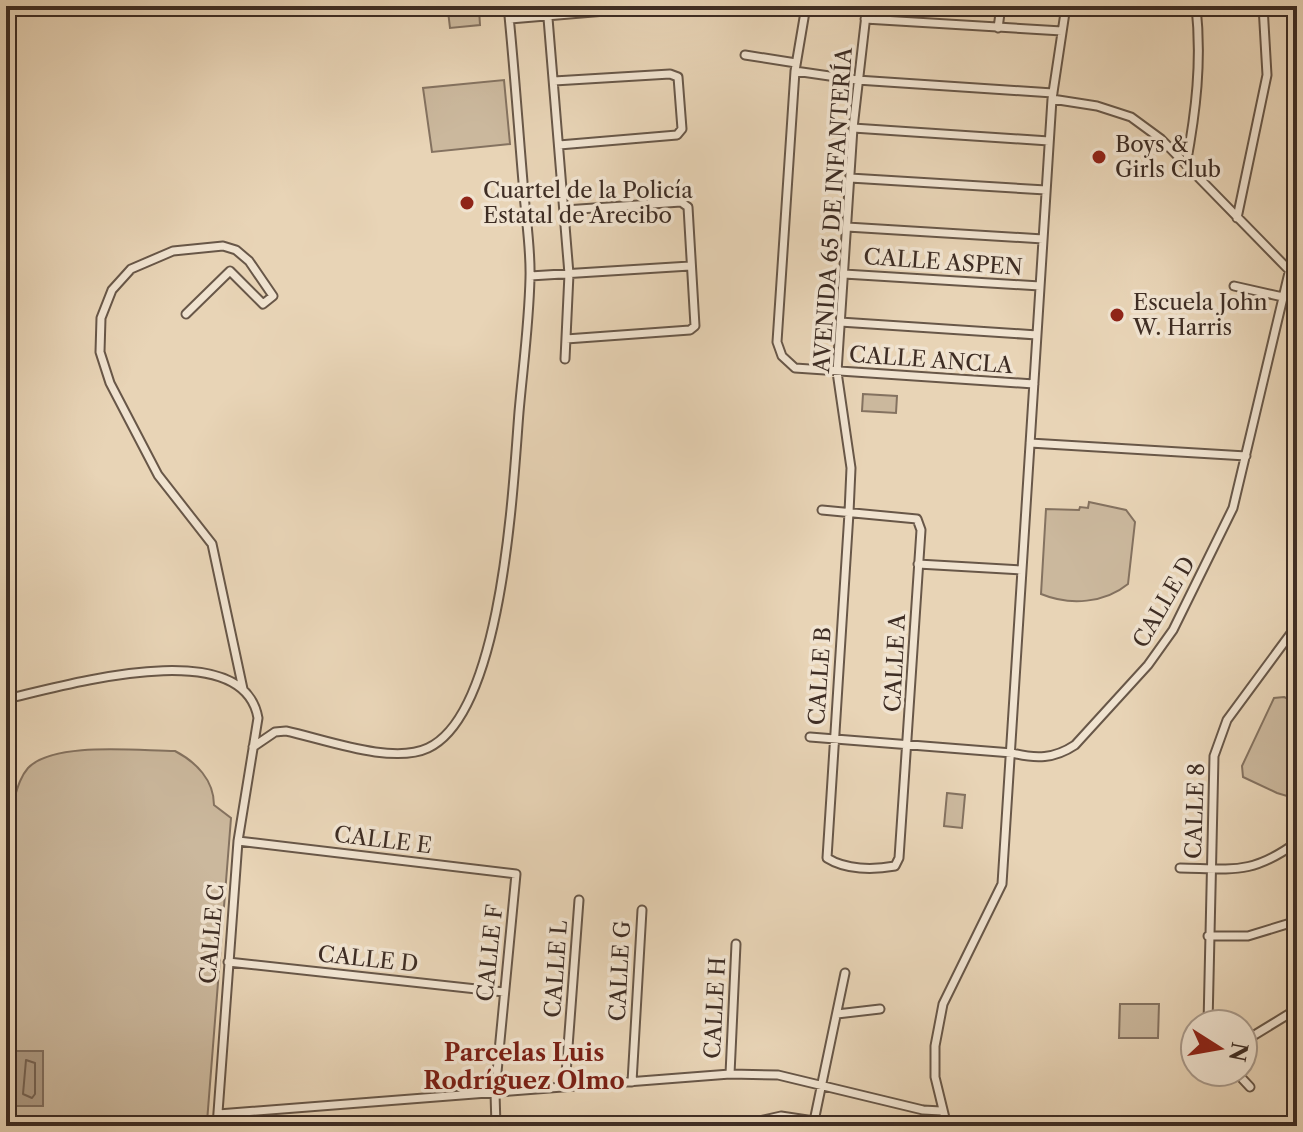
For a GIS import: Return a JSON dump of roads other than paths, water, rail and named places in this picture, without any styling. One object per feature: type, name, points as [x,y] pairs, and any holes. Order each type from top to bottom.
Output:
[{"type":"street","points":[[253,747],[275,732],[286,731],[387,754],[409,754],[436,743],[459,717],[485,655],[499,608],[508,548],[530,276],[508,6]]},
{"type":"street","points":[[510,19],[547,11],[665,6]]},
{"type":"street","name":"CALLE ANCLA","points":[[806,6],[795,67],[777,342],[782,356],[795,368],[1034,384]]},
{"type":"street","name":"AVENIDA 65 DE INFANTERÍA","points":[[849,513],[851,468],[837,372],[853,128],[867,6]]},
{"type":"street","points":[[998,28],[1001,6]]},
{"type":"street","points":[[947,1126],[935,1077],[935,1046],[943,1004],[1002,884],[1052,96],[1066,6]]},
{"type":"street","points":[[1186,165],[1199,91],[1200,43],[1196,6]]},
{"type":"street","points":[[1237,218],[1267,75],[1263,6]]},
{"type":"street","points":[[547,11],[569,274],[565,359]]},
{"type":"street","points":[[865,19],[1062,31]]},
{"type":"street","points":[[745,55],[857,80],[1052,96],[1131,117],[1161,139],[1289,270]]},
{"type":"street","points":[[554,81],[662,74],[678,77],[682,129],[677,135],[559,145]]},
{"type":"street","points":[[853,128],[1049,141]]},
{"type":"street","points":[[850,178],[1046,190]]},
{"type":"street","points":[[565,210],[681,202],[688,207],[695,326],[690,330],[566,339]]},
{"type":"street","points":[[847,227],[1043,239]]},
{"type":"street","name":"CALLE D","points":[[810,737],[1012,753],[1030,758],[1059,756],[1075,745],[1148,665],[1173,630],[1219,541],[1233,508],[1297,239]]},
{"type":"street","name":"CALLE C","points":[[186,314],[230,271],[263,304],[273,296],[249,261],[236,250],[223,246],[173,251],[131,269],[112,290],[101,318],[100,352],[110,383],[158,475],[212,544],[243,689],[256,706],[258,718],[238,841],[217,1126]]},
{"type":"street","points":[[530,276],[690,266]]},
{"type":"street","name":"CALLE ASPEN","points":[[844,274],[1040,286]]},
{"type":"street","points":[[1234,286],[1283,297]]},
{"type":"street","points":[[840,322],[1037,335]]},
{"type":"street","points":[[1030,443],[1246,456]]},
{"type":"street","points":[[822,510],[917,519],[921,530],[918,564],[1022,570]]},
{"type":"street","name":"CALLE B","points":[[849,513],[827,858],[839,866],[881,869],[895,866]]},
{"type":"street","name":"CALLE A","points":[[895,866],[899,858],[908,744],[918,564]]},
{"type":"street","name":"CALLE 8","points":[[1208,1008],[1214,756],[1227,720],[1295,631]]},
{"type":"street","points":[[6,699],[159,669],[208,675],[243,689]]},
{"type":"street","name":"CALLE E","points":[[238,841],[516,874],[516,880]]},
{"type":"street","points":[[1180,868],[1259,866],[1297,842]]},
{"type":"street","name":"CALLE F","points":[[496,1126],[495,1093],[516,880]]},
{"type":"street","name":"CALLE L","points":[[565,1087],[579,900]]},
{"type":"street","name":"CALLE G","points":[[632,1082],[642,910]]},
{"type":"street","points":[[1208,936],[1248,936],[1297,921]]},
{"type":"street","name":"CALLE H","points":[[730,1074],[736,944]]},
{"type":"street","name":"CALLE D","points":[[228,962],[504,992]]},
{"type":"street","points":[[738,1126],[781,1116],[814,1123],[845,973]]},
{"type":"street","points":[[837,1014],[880,1009]]},
{"type":"street","points":[[1259,1032],[1297,1009]]},
{"type":"street","points":[[218,1114],[730,1074],[778,1075],[923,1110],[941,1111]]},
{"type":"water","points":[[15,1051],[43,1051],[43,1106],[15,1106]]},
{"type":"place","name":"Boys & Girls Club","points":[[1099,157]]},
{"type":"place","name":"Cuartel de la Policía Estatal de Arecibo","points":[[467,203]]},
{"type":"place","name":"Escuela John W. Harris","points":[[1117,315]]},
{"type":"district","name":"Parcelas Luis Rodríguez Olmo","points":[[524,1066]]}]
